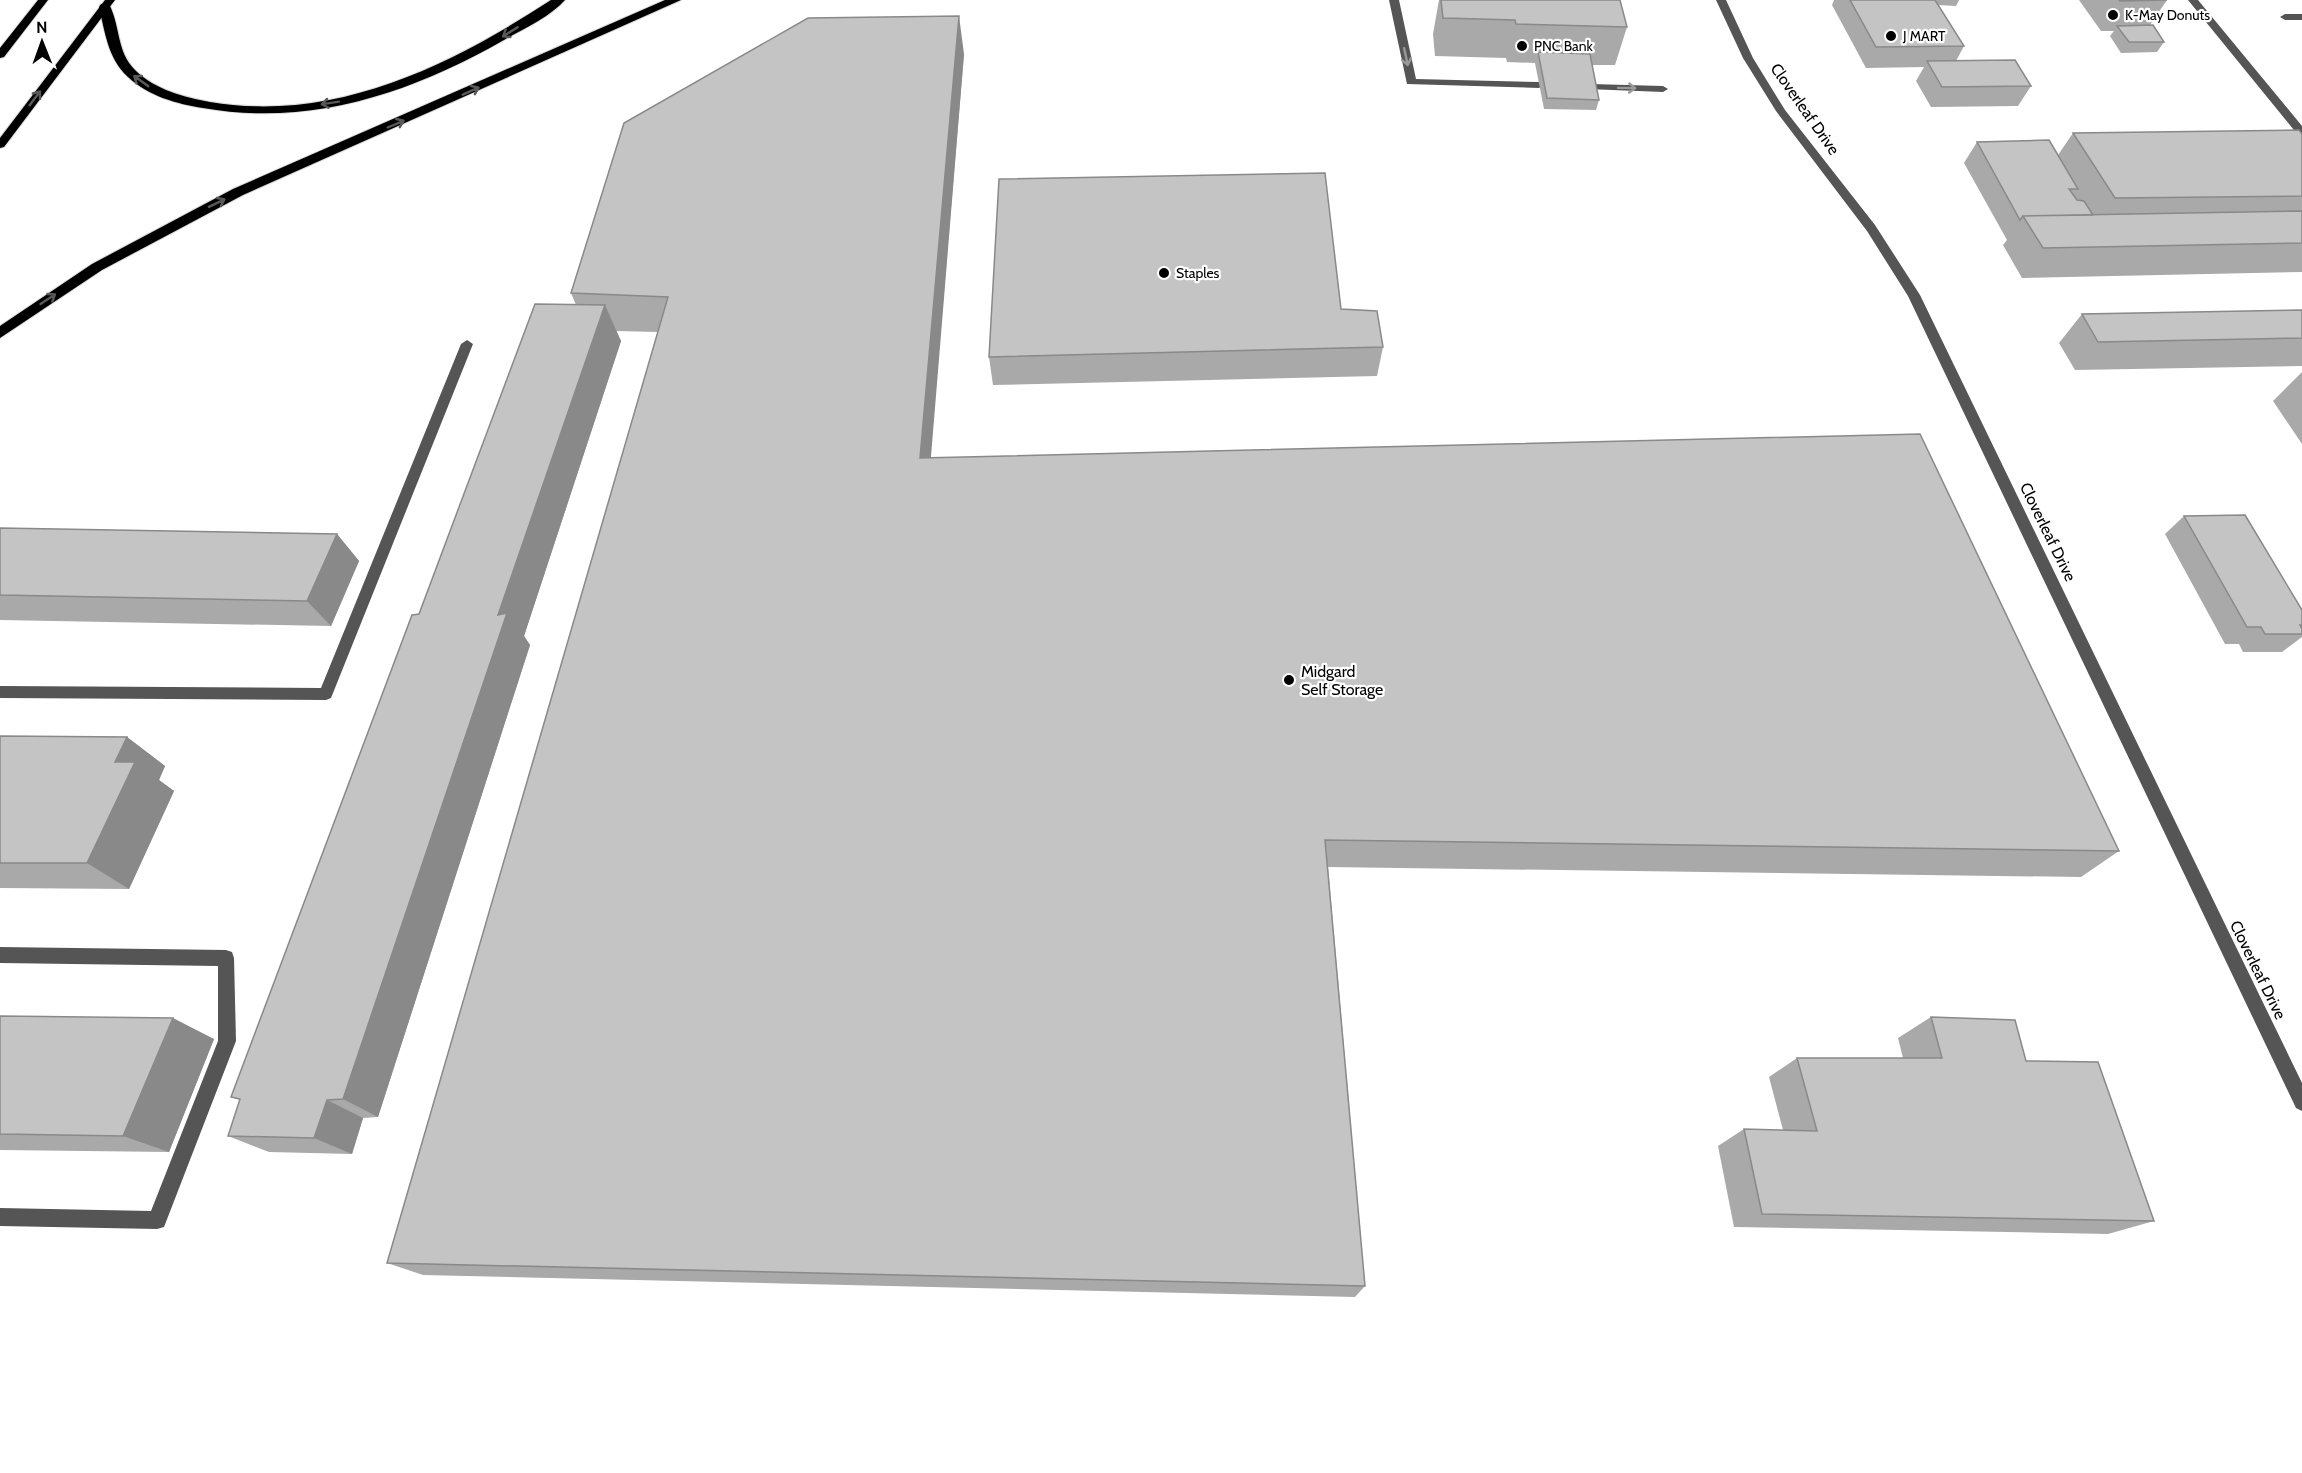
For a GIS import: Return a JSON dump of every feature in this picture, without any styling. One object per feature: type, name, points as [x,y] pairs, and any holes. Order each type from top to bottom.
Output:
[{"type":"highway","points":[[107,3],[120,59],[132,74],[150,87],[173,98],[201,105],[267,110],[341,101],[408,82],[483,49],[559,0]]},
{"type":"highway","points":[[593,35],[642,0]]},
{"type":"highway","points":[[0,333],[98,267],[238,192],[675,0]]},
{"type":"main road","points":[[0,55],[43,0]]},
{"type":"main road","points":[[0,145],[107,3]]},
{"type":"street","points":[[1394,0],[1411,82],[1539,86]]},
{"type":"street","name":"Cloverleaf Drive","points":[[1721,0],[1748,58],[1781,111],[1871,228],[1914,295],[2302,1102]]},
{"type":"street","points":[[2193,0],[2302,133]]},
{"type":"street","points":[[2284,17],[2302,17]]},
{"type":"street","points":[[1591,87],[1663,88]]},
{"type":"street","points":[[0,692],[326,694],[467,344]]},
{"type":"street","points":[[0,956],[226,958],[227,1041],[157,1220],[0,1217]]},
{"type":"building","points":[[1441,0],[1620,0],[1627,27],[1516,24],[1515,20],[1443,18]]},
{"type":"building","points":[[1850,0],[1935,0],[1964,46],[1876,47]]},
{"type":"building","points":[[2119,0],[2167,0],[2120,1]]},
{"type":"building","name":"Midgard Self Storage","points":[[959,16],[920,458],[1920,434],[2119,851],[1325,840],[1365,1286],[387,1263],[668,297],[571,293],[624,123],[808,18]]},
{"type":"building","points":[[2153,25],[2164,42],[2129,42],[2117,26]]},
{"type":"building","points":[[1538,52],[1590,54],[1599,100],[1547,98]]},
{"type":"building","points":[[2015,60],[2031,86],[1942,87],[1927,61]]},
{"type":"building","points":[[2299,130],[2302,134],[2302,196],[2115,198],[2073,133]]},
{"type":"building","points":[[2049,140],[2078,189],[2069,189],[2077,200],[2084,201],[2093,215],[2023,216],[2020,220],[1977,142]]},
{"type":"building","name":"Staples","points":[[1325,173],[1341,309],[1377,311],[1383,347],[989,357],[999,179]]},
{"type":"building","points":[[2302,211],[2302,243],[2043,248],[2023,216]]},
{"type":"building","points":[[535,304],[605,305],[498,615],[507,613],[343,1099],[327,1100],[314,1138],[228,1136],[240,1099],[231,1097],[412,615],[419,614]]},
{"type":"building","points":[[2302,310],[2302,338],[2098,342],[2082,314]]},
{"type":"building","points":[[2245,515],[2302,610],[2302,625],[2300,625],[2302,634],[2265,634],[2261,627],[2247,627],[2184,516]]},
{"type":"building","points":[[0,528],[337,534],[307,601],[0,595]]},
{"type":"building","points":[[0,736],[127,737],[115,762],[135,762],[87,863],[0,863]]},
{"type":"building","points":[[0,1016],[173,1018],[123,1136],[0,1134]]},
{"type":"building","points":[[1931,1017],[2015,1020],[2026,1061],[2098,1062],[2154,1221],[1762,1214],[1744,1129],[1817,1131],[1797,1058],[1942,1058]]},
{"type":"place","name":"K-May Donuts","points":[[2113,15]]},
{"type":"place","name":"J MART","points":[[1891,36]]},
{"type":"place","name":"PNC Bank","points":[[1522,46]]},
{"type":"place","name":"Staples","points":[[1164,273]]},
{"type":"place","name":"Midgard Self Storage","points":[[1289,680]]}]
